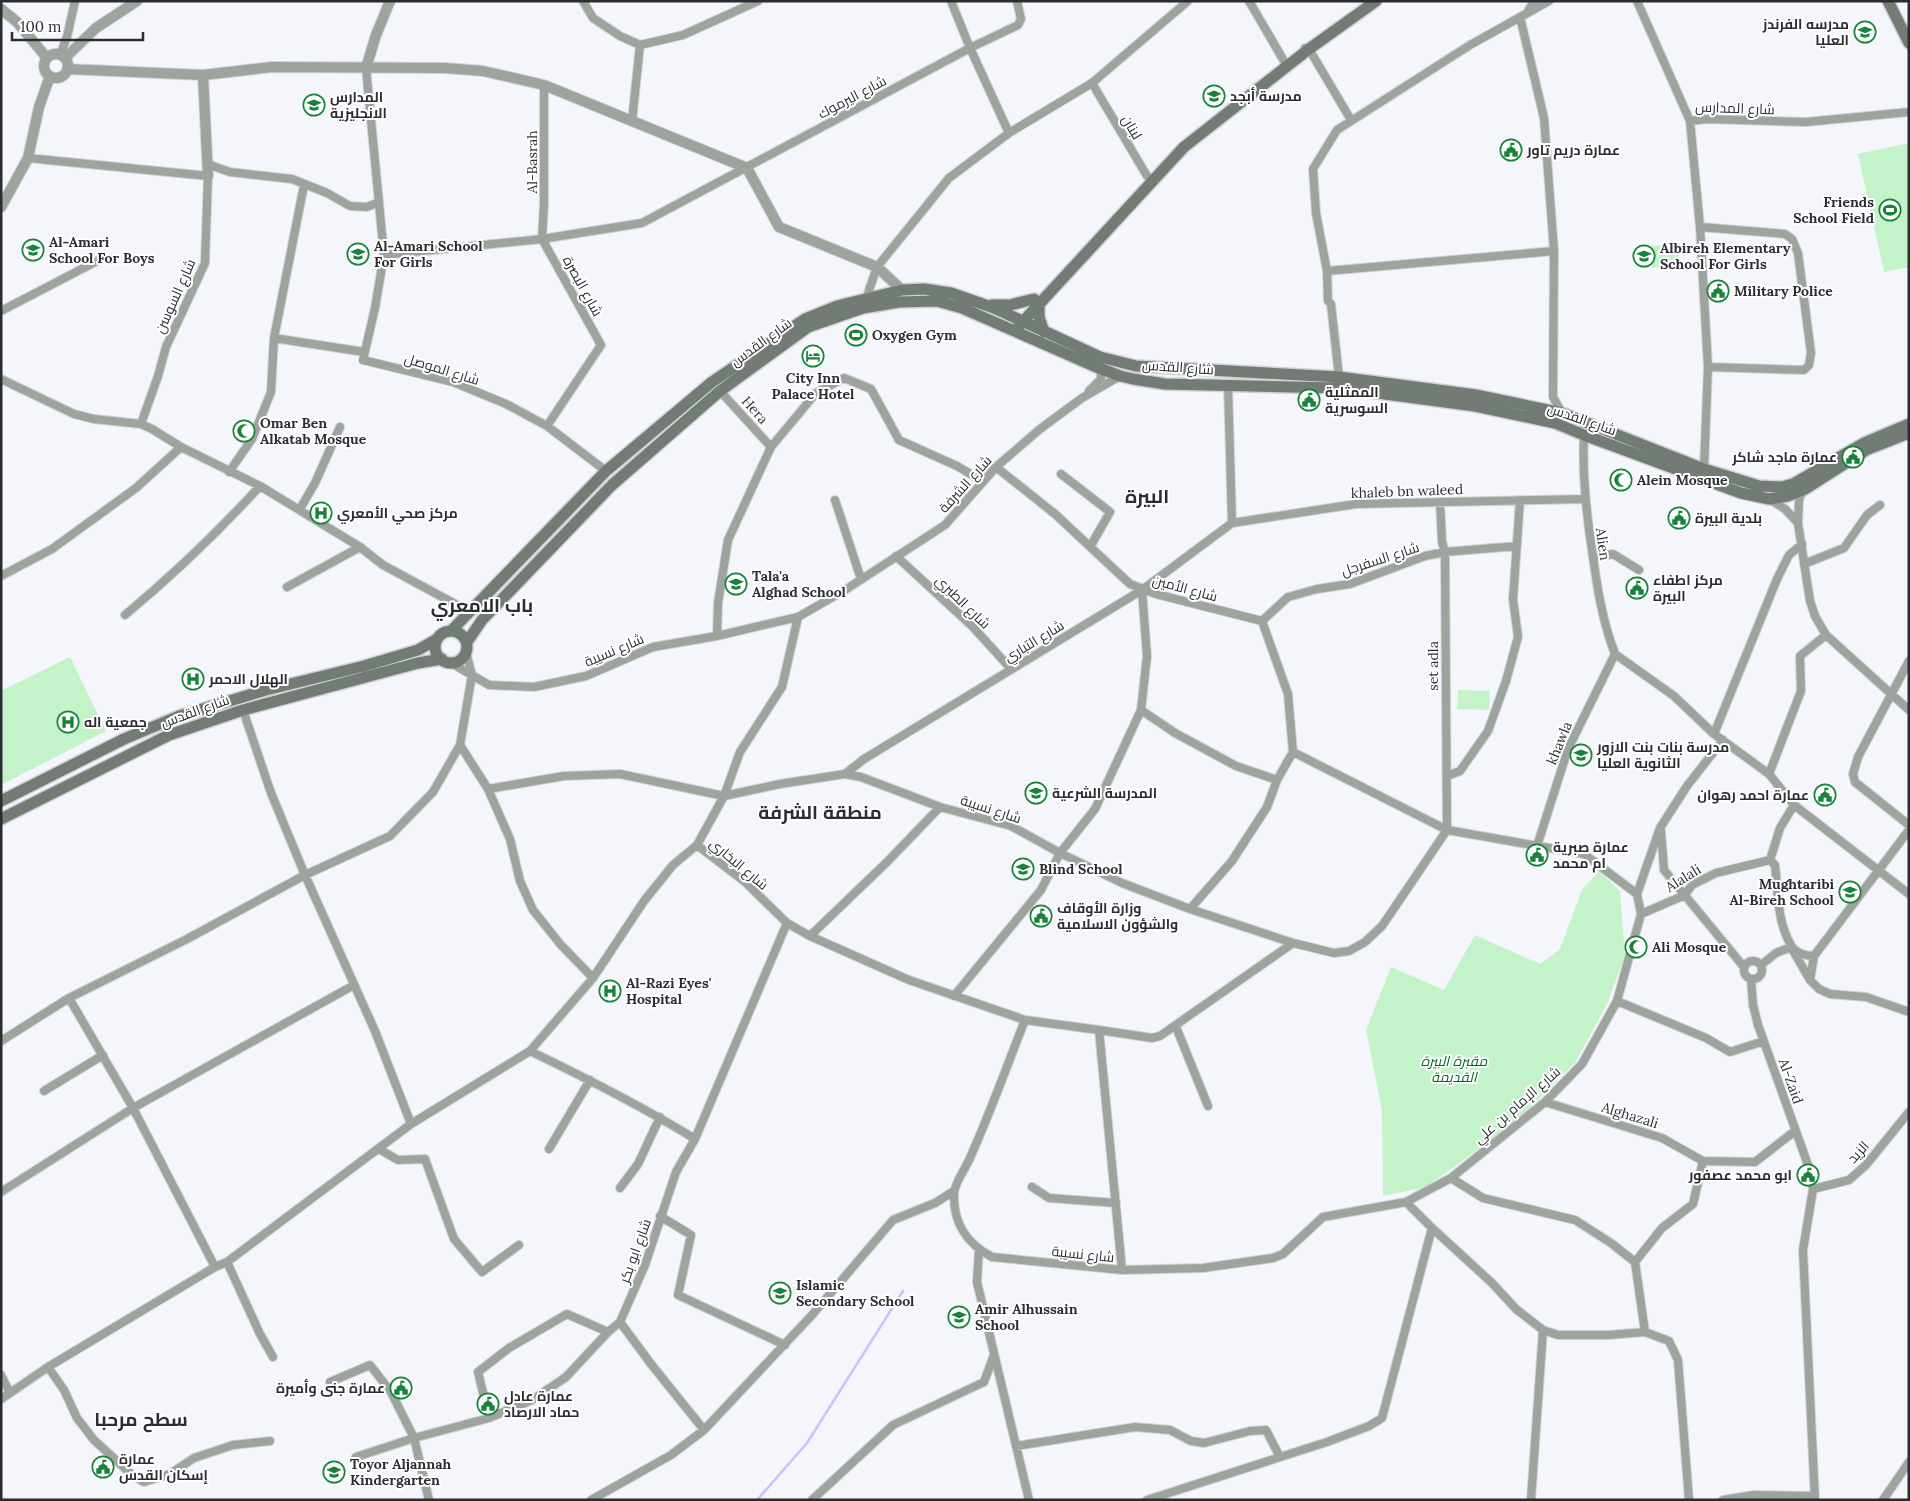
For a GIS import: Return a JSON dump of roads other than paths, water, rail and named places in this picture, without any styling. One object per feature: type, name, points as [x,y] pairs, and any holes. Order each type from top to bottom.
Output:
[{"type":"main road","points":[[1018,327],[1036,301],[1150,178],[1184,147],[1365,1]]},
{"type":"main road","points":[[1306,48],[1376,1]]},
{"type":"main road","points":[[1888,1],[1909,43]]},
{"type":"main road","name":"شارع القدس","points":[[451,631],[606,471],[804,319],[837,306],[902,290],[924,289],[951,293],[982,304],[1018,327],[1096,367],[1120,376],[1165,384],[1228,385],[1339,382],[1475,406],[1555,423],[1584,435],[1702,473],[1759,486],[1782,487],[1793,484],[1864,443],[1909,424]]},
{"type":"main road","name":"شارع القدس","points":[[466,647],[482,620],[612,485],[716,386],[808,327],[863,308],[899,302],[937,301],[1018,327],[1044,332],[1100,357],[1136,366],[1476,395],[1541,408],[1562,413],[1702,473],[1741,493],[1769,499],[1788,496],[1805,489],[1866,450],[1909,433]]},
{"type":"main road","points":[[982,304],[1010,306],[1036,301]]},
{"type":"main road","points":[[1036,301],[1044,332]]},
{"type":"main road","points":[[1584,435],[1585,423]]},
{"type":"main road","points":[[451,631],[461,634],[466,647],[460,660],[446,661],[436,650],[437,639],[451,631]]},
{"type":"main road","name":"شارع القدس","points":[[1,801],[124,739],[178,716],[266,690],[364,666],[418,650],[437,639]]},
{"type":"main road","name":"شارع القدس","points":[[1,820],[169,736],[242,710],[418,663],[446,661]]},
{"type":"street","points":[[75,1],[67,37],[64,60],[60,77],[50,76],[44,66],[47,58],[53,54],[64,60],[203,75],[272,67],[445,68],[483,71],[544,85],[747,168],[779,227],[877,267],[902,290]]},
{"type":"street","points":[[64,60],[96,28],[137,1]]},
{"type":"street","points":[[274,338],[364,352],[375,308],[384,255],[366,68],[376,34],[390,1]]},
{"type":"street","points":[[583,1],[593,18],[620,36],[640,45],[683,35],[758,1]]},
{"type":"street","points":[[951,1],[970,48],[1009,133]]},
{"type":"street","name":"شارع اليرموك","points":[[747,168],[970,48],[1018,25],[1021,19],[1017,1]]},
{"type":"street","points":[[866,299],[877,267],[949,178],[1009,133],[1092,83],[1188,1]]},
{"type":"street","points":[[1249,1],[1287,63]]},
{"type":"street","points":[[1534,1],[1524,15],[1544,118],[1554,251],[1553,397],[1562,413]]},
{"type":"street","points":[[1339,382],[1331,304],[1328,302],[1327,271],[1316,213],[1313,168],[1337,130],[1470,45],[1549,1]]},
{"type":"street","name":"شارع المدارس","points":[[1637,1],[1690,121],[1707,119],[1806,122],[1909,112]]},
{"type":"street","points":[[1,9],[16,22],[47,58]]},
{"type":"street","points":[[632,121],[640,45]]},
{"type":"street","points":[[1306,48],[1352,120]]},
{"type":"street","points":[[28,158],[208,176],[203,75]]},
{"type":"street","points":[[1,207],[28,158],[38,106],[50,76]]},
{"type":"street","name":"لبنان","points":[[1092,83],[1150,178]]},
{"type":"street","name":"Al-Basrah","points":[[542,239],[544,204],[544,85]]},
{"type":"street","points":[[1690,121],[1700,227],[1708,366],[1702,473]]},
{"type":"street","points":[[207,164],[230,172],[292,179],[327,193],[350,206],[368,206],[380,202]]},
{"type":"street","points":[[384,255],[542,239],[642,223],[747,168]]},
{"type":"street","name":"شارع السوسن","points":[[141,424],[166,347],[205,262],[208,176]]},
{"type":"street","points":[[229,472],[252,439],[271,392],[274,338],[304,185]]},
{"type":"street","points":[[1700,227],[1785,234],[1792,238],[1798,253],[1811,353],[1809,365],[1804,370],[1708,366]]},
{"type":"street","name":"شارع البصرة","points":[[542,239],[601,345],[547,426]]},
{"type":"street","points":[[1327,271],[1554,251]]},
{"type":"street","points":[[1,312],[99,260]]},
{"type":"street","name":"شارع الموصل","points":[[364,352],[363,360],[453,382],[506,404],[547,426]]},
{"type":"street","points":[[1082,398],[1100,379],[1101,373],[1096,367]]},
{"type":"street","name":"شارع الشرفة","points":[[798,617],[945,526],[996,467],[1052,419],[1082,398],[1120,376]]},
{"type":"street","points":[[718,636],[718,603],[728,540],[771,447],[816,393],[844,378],[871,389],[899,440],[957,466],[982,481]]},
{"type":"street","points":[[1,379],[74,414],[94,419],[141,424],[152,429],[181,447],[260,486],[300,509],[360,547],[383,565],[470,612]]},
{"type":"street","points":[[1228,385],[1232,523]]},
{"type":"street","name":"Hera","points":[[716,386],[771,447]]},
{"type":"street","points":[[1541,408],[1553,397]]},
{"type":"street","points":[[547,426],[606,471]]},
{"type":"street","points":[[300,509],[315,483],[340,427]]},
{"type":"street","name":"Alien","points":[[1584,435],[1582,464],[1584,499],[1600,605],[1615,654]]},
{"type":"street","points":[[1,576],[52,549],[136,488],[181,447]]},
{"type":"street","points":[[996,467],[1055,514],[1130,584],[1142,590]]},
{"type":"street","points":[[1061,474],[1110,512],[1090,547]]},
{"type":"street","points":[[125,615],[159,587],[195,553],[260,486]]},
{"type":"street","points":[[1805,489],[1798,501],[1798,524],[1810,601],[1815,616],[1826,635],[1909,710]]},
{"type":"street","name":"khaleb bn waleed","points":[[1232,523],[1356,504],[1584,499]]},
{"type":"street","points":[[1769,499],[1785,509],[1798,524]]},
{"type":"street","points":[[834,500],[861,579]]},
{"type":"street","points":[[1447,776],[1460,771],[1488,731],[1506,681],[1518,637],[1513,599],[1520,500]]},
{"type":"street","name":"set adla","points":[[1440,502],[1442,542],[1445,552],[1447,830]]},
{"type":"street","points":[[1804,564],[1844,548],[1867,515],[1880,505]]},
{"type":"street","name":"شارع التباري","points":[[845,774],[864,759],[1142,590],[1232,523]]},
{"type":"street","points":[[1714,734],[1777,579],[1789,555],[1802,544]]},
{"type":"street","name":"شارع السفرجل","points":[[1262,620],[1288,597],[1317,589],[1350,584],[1424,556],[1445,552],[1517,546]]},
{"type":"street","points":[[287,587],[360,547]]},
{"type":"street","points":[[1593,558],[1613,554],[1639,570]]},
{"type":"street","name":"شارع الطبري","points":[[896,556],[972,626],[1011,669]]},
{"type":"street","name":"شارع الأمين","points":[[1060,853],[1095,808],[1142,710],[1148,656],[1142,590],[1262,620]]},
{"type":"street","name":"شارع نسيبة","points":[[446,661],[489,686],[534,687],[586,676],[653,647],[718,636],[798,617]]},
{"type":"street","name":"شارع البخاري","points":[[798,617],[782,687],[740,752],[724,796],[697,845],[744,881],[787,923],[810,936],[909,980],[954,996]]},
{"type":"street","points":[[1190,909],[1232,861],[1267,807],[1277,780],[1293,752],[1288,694],[1262,620]]},
{"type":"street","points":[[1769,774],[1801,691],[1800,656],[1826,635]]},
{"type":"street","points":[[1,1042],[69,998],[187,939],[305,875],[390,836],[433,792],[460,745],[472,675],[466,647]]},
{"type":"street","points":[[1615,654],[1674,696],[1714,734],[1769,774],[1794,804],[1909,894]]},
{"type":"street","name":"khawla","points":[[1537,846],[1568,749],[1615,654]]},
{"type":"street","points":[[1909,660],[1858,757],[1852,774],[1855,782],[1909,825]]},
{"type":"street","points":[[242,710],[272,794],[305,875],[375,1031],[410,1124]]},
{"type":"street","points":[[1142,710],[1175,733],[1236,766],[1277,780]]},
{"type":"street","points":[[1641,914],[1637,894],[1660,828],[1687,786],[1723,740]]},
{"type":"street","points":[[460,745],[488,789],[510,839],[520,881],[533,910],[561,945],[593,978]]},
{"type":"street","points":[[1293,752],[1447,830],[1584,854],[1637,894]]},
{"type":"street","points":[[488,789],[564,776],[620,774],[724,796]]},
{"type":"street","name":"شارع نسيبة","points":[[724,796],[780,784],[845,774],[861,777],[940,807],[1011,826],[1060,853]]},
{"type":"street","points":[[1794,804],[1780,828],[1770,860],[1775,865],[1781,917],[1791,947],[1810,980],[1819,989],[1830,994],[1866,998],[1909,1012]]},
{"type":"street","points":[[810,936],[887,862],[940,807]]},
{"type":"street","points":[[1660,828],[1664,870],[1744,967],[1746,976],[1751,979],[1756,978],[1761,974],[1761,965]]},
{"type":"street","points":[[1293,943],[1176,1027],[1160,1036],[1152,1038],[1025,1020],[954,996],[1041,890],[1060,853],[1122,883],[1190,909],[1293,943],[1334,953],[1349,951],[1365,942],[1382,926],[1447,830]]},
{"type":"street","points":[[1810,980],[1814,956],[1909,830]]},
{"type":"street","points":[[1,1399],[48,1367],[215,1267],[227,1262],[410,1124],[530,1051],[593,978],[644,901],[674,865],[697,845]]},
{"type":"street","name":"Alalali","points":[[1641,914],[1685,895],[1692,885],[1716,873],[1770,860]]},
{"type":"street","name":"شارع الإمام بن علي","points":[[1122,1270],[1203,1268],[1273,1258],[1283,1254],[1323,1217],[1406,1202],[1451,1178],[1545,1102],[1582,1064],[1617,1001],[1641,914]]},
{"type":"street","points":[[530,1051],[660,1117],[695,1139],[787,923]]},
{"type":"street","points":[[1791,947],[1805,956],[1814,956]]},
{"type":"street","points":[[1761,965],[1776,953],[1791,947]]},
{"type":"street","points":[[1744,967],[1750,961],[1756,961],[1761,965]]},
{"type":"street","name":"Al-Zaid","points":[[1751,979],[1753,1005],[1808,1165],[1813,1189]]},
{"type":"street","points":[[1,1192],[133,1108],[354,985]]},
{"type":"street","points":[[69,998],[133,1108],[215,1267]]},
{"type":"street","points":[[1617,1001],[1706,1038],[1730,1052],[1764,1041]]},
{"type":"street","points":[[592,1500],[671,1455],[704,1430],[812,1315],[893,1220],[935,1203],[954,1191],[970,1159],[1025,1020]]},
{"type":"street","points":[[1176,1027],[1208,1106]]},
{"type":"street","name":"شارع نسيبة","points":[[954,1191],[957,1221],[966,1237],[978,1249],[992,1257],[1122,1270],[1100,1030]]},
{"type":"street","points":[[44,1091],[102,1055]]},
{"type":"street","points":[[549,1150],[590,1080]]},
{"type":"street","name":"Alghazali","points":[[1545,1102],[1662,1138],[1703,1161]]},
{"type":"street","name":"الزيد","points":[[1813,1189],[1849,1180],[1866,1165],[1909,1112]]},
{"type":"street","points":[[620,1188],[638,1164],[660,1117]]},
{"type":"street","points":[[1635,1262],[1662,1228],[1693,1204],[1703,1161],[1755,1162],[1795,1131]]},
{"type":"street","name":"شارع ابو بكر","points":[[356,1457],[414,1438],[488,1418],[532,1400],[566,1377],[608,1332],[620,1322],[645,1265],[676,1172],[695,1139]]},
{"type":"street","points":[[379,1149],[398,1160],[425,1159],[454,1239],[482,1272],[519,1245]]},
{"type":"street","points":[[1451,1178],[1483,1198],[1576,1220],[1611,1243],[1635,1262],[1645,1332]]},
{"type":"street","points":[[1032,1187],[1048,1198],[1116,1203]]},
{"type":"street","points":[[1723,1500],[1754,1495],[1815,1498],[1803,1250],[1813,1189]]},
{"type":"street","points":[[1406,1202],[1492,1283],[1516,1309],[1543,1330],[1558,1335],[1609,1335],[1645,1332],[1669,1341],[1678,1360],[1689,1500]]},
{"type":"street","points":[[660,1216],[691,1235],[678,1295],[785,1345]]},
{"type":"street","points":[[1147,1500],[1370,1426],[1382,1418],[1432,1228]]},
{"type":"street","points":[[978,1249],[978,1282],[1029,1500]]},
{"type":"street","points":[[227,1262],[260,1334],[273,1357]]},
{"type":"street","points":[[488,1418],[478,1372],[509,1348],[567,1314],[608,1332]]},
{"type":"street","points":[[620,1322],[704,1430]]},
{"type":"street","points":[[1531,1500],[1543,1330]]},
{"type":"street","points":[[812,1500],[893,1425],[984,1382],[994,1355]]},
{"type":"street","points":[[330,1382],[370,1364],[392,1392],[414,1438],[428,1500]]},
{"type":"street","points":[[48,1367],[64,1390],[77,1418],[94,1440],[131,1474],[144,1482],[170,1474],[194,1458],[233,1445],[270,1441]]},
{"type":"street","points":[[1,1375],[10,1393]]},
{"type":"street","points":[[1016,1446],[1135,1427],[1170,1430],[1191,1441],[1204,1443],[1250,1431],[1266,1430],[1280,1457]]},
{"type":"street","points":[[1883,1500],[1909,1462]]},
{"type":"waterway","points":[[757,1500],[807,1443],[903,1291]]},
{"type":"place","name":"مدرسه الفرندز العليا","points":[[1865,32]]},
{"type":"place","name":"مدرسة أبجد","points":[[1214,96]]},
{"type":"place","name":"المدارس الانجليزية","points":[[314,105]]},
{"type":"place","name":"عمارة دريم تاور","points":[[1511,150]]},
{"type":"place","name":"Friends School Field","points":[[1890,210]]},
{"type":"place","name":"Al-Amari School For Boys","points":[[33,250]]},
{"type":"place","name":"Al-Amari School For Girls","points":[[358,254]]},
{"type":"place","name":"Albireh Elementary School For Girls","points":[[1644,256]]},
{"type":"place","name":"Military Police","points":[[1718,291]]},
{"type":"place","name":"Oxygen Gym","points":[[856,335]]},
{"type":"place","name":"City Inn Palace Hotel","points":[[813,356]]},
{"type":"place","name":"الممثلية السوسرية","points":[[1309,400]]},
{"type":"place","name":"Omar Ben Alkatab Mosque","points":[[244,431]]},
{"type":"place","name":"عمارة ماجد شاكر","points":[[1853,457]]},
{"type":"place","name":"Alein Mosque","points":[[1621,480]]},
{"type":"place","name":"مركز صحي الأمعري","points":[[321,513]]},
{"type":"place","name":"بلدية البيرة","points":[[1679,518]]},
{"type":"place","name":"Tala'a Alghad School","points":[[736,584]]},
{"type":"place","name":"مركز اطفاء البيرة","points":[[1637,588]]},
{"type":"place","name":"الهلال الاحمر","points":[[193,679]]},
{"type":"place","name":"جمعية اله","points":[[68,722]]},
{"type":"place","name":"مدرسة بنات بنت الازور الثانوية العليا","points":[[1581,755]]},
{"type":"place","name":"المدرسة الشرعية","points":[[1036,793]]},
{"type":"place","name":"عمارة احمد رهوان","points":[[1825,795]]},
{"type":"place","name":"عمارة صبرية ام محمد","points":[[1537,855]]},
{"type":"place","name":"Blind School","points":[[1023,869]]},
{"type":"place","name":"Mughtaribi Al-Bireh School","points":[[1850,892]]},
{"type":"place","name":"وزارة الأوقاف والشؤون الاسلامية","points":[[1041,916]]},
{"type":"place","name":"Ali Mosque","points":[[1636,947]]},
{"type":"place","name":"Al-Razi Eyes' Hospital","points":[[610,991]]},
{"type":"place","name":"ابو محمد عصفور","points":[[1808,1175]]},
{"type":"place","name":"Islamic Secondary School","points":[[780,1293]]},
{"type":"place","name":"Amir Alhussain School","points":[[959,1317]]},
{"type":"place","name":"عمارة جنى وأميرة","points":[[401,1388]]},
{"type":"place","name":"عمارة عادل حماد الارصاد","points":[[488,1404]]},
{"type":"place","name":"عمارة إسكان القدس","points":[[103,1467]]},
{"type":"place","name":"Toyor Aljannah Kindergarten","points":[[334,1472]]},
{"type":"district","name":"البيرة","points":[[1147,496]]},
{"type":"district","name":"باب الامعري","points":[[482,605]]},
{"type":"district","name":"منطقة الشرفة","points":[[820,812]]},
{"type":"district","name":"سطح مرحبا","points":[[141,1419]]},
{"type":"park label","name":"مقبرة البيرة القديمة","points":[[1454,1070]]}]
